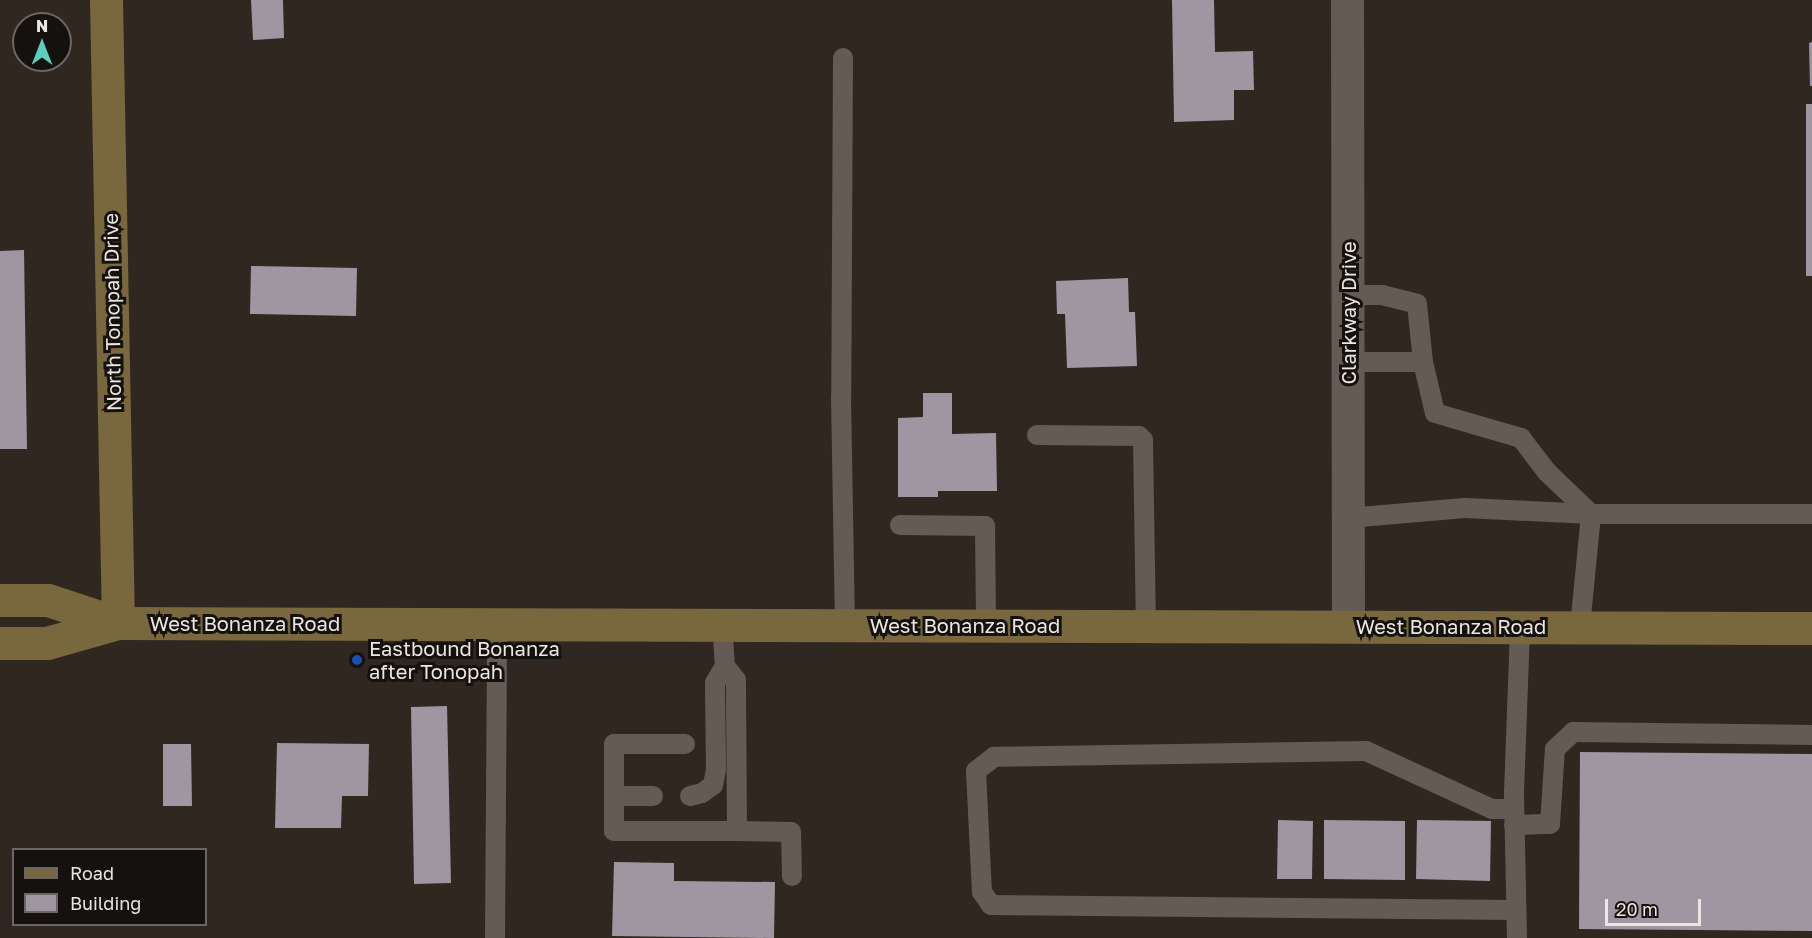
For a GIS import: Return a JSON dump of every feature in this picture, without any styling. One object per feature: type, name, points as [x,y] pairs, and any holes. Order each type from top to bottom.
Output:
[{"type":"main road","name":"North Tonopah Drive","points":[[106,0],[118,623]]},
{"type":"main road","name":"West Bonanza Road","points":[[0,600],[48,600],[118,623]]},
{"type":"main road","name":"West Bonanza Road","points":[[0,643],[47,643],[118,623],[1812,628]]},
{"type":"street","name":"Clarkway Drive","points":[[1347,0],[1348,625]]},
{"type":"lane","points":[[843,58],[841,397],[845,624]]},
{"type":"lane","points":[[1348,295],[1382,295],[1417,304],[1423,363],[1435,413],[1521,438],[1547,472],[1591,514]]},
{"type":"lane","points":[[1348,362],[1423,363]]},
{"type":"lane","points":[[1037,435],[1139,436],[1143,440],[1146,625]]},
{"type":"lane","points":[[1348,519],[1465,508],[1591,514],[1812,514]]},
{"type":"lane","points":[[1580,627],[1591,514]]},
{"type":"lane","points":[[900,525],[985,526],[986,625]]},
{"type":"lane","points":[[495,938],[496,624]]},
{"type":"lane","points":[[722,624],[725,666],[736,680],[737,831]]},
{"type":"lane","points":[[1517,938],[1514,817],[1520,626]]},
{"type":"lane","points":[[690,796],[702,794],[713,785],[717,747],[715,683],[725,666]]},
{"type":"lane","points":[[1516,910],[991,905],[982,892],[976,771],[994,757],[1366,751],[1492,809],[1514,817],[1550,824],[1555,748],[1573,732],[1812,735]]},
{"type":"lane","points":[[685,744],[614,744],[614,831],[791,832],[792,876]]},
{"type":"lane","points":[[614,796],[653,796]]},
{"type":"building","points":[[251,0],[283,0],[284,38],[253,40]]},
{"type":"building","points":[[1172,0],[1214,0],[1215,52],[1253,51],[1254,90],[1234,90],[1234,120],[1174,122]]},
{"type":"building","points":[[1812,42],[1812,86],[1810,86],[1809,43]]},
{"type":"building","points":[[1806,104],[1812,104],[1812,276],[1806,276]]},
{"type":"building","points":[[24,250],[27,449],[0,449],[0,251]]},
{"type":"building","points":[[251,266],[357,268],[356,316],[250,314]]},
{"type":"building","points":[[1128,278],[1129,312],[1135,312],[1137,366],[1067,368],[1065,314],[1057,314],[1056,281]]},
{"type":"building","points":[[923,393],[952,393],[952,434],[996,433],[997,491],[938,491],[938,497],[898,497],[898,418],[923,417]]},
{"type":"building","points":[[447,706],[451,883],[414,884],[411,707]]},
{"type":"building","points":[[277,743],[369,744],[368,796],[342,796],[341,828],[275,828]]},
{"type":"building","points":[[163,744],[191,744],[192,806],[163,806]]},
{"type":"building","points":[[1580,752],[1812,754],[1812,931],[1579,929]]},
{"type":"building","points":[[1278,820],[1313,821],[1312,879],[1277,879]]},
{"type":"building","points":[[1324,820],[1405,821],[1405,880],[1324,879]]},
{"type":"building","points":[[1417,820],[1491,821],[1490,881],[1416,879]]},
{"type":"building","points":[[614,862],[674,863],[674,881],[775,882],[774,938],[612,936]]},
{"type":"place","name":"Eastbound Bonanza after Tonopah","points":[[357,660]]}]
